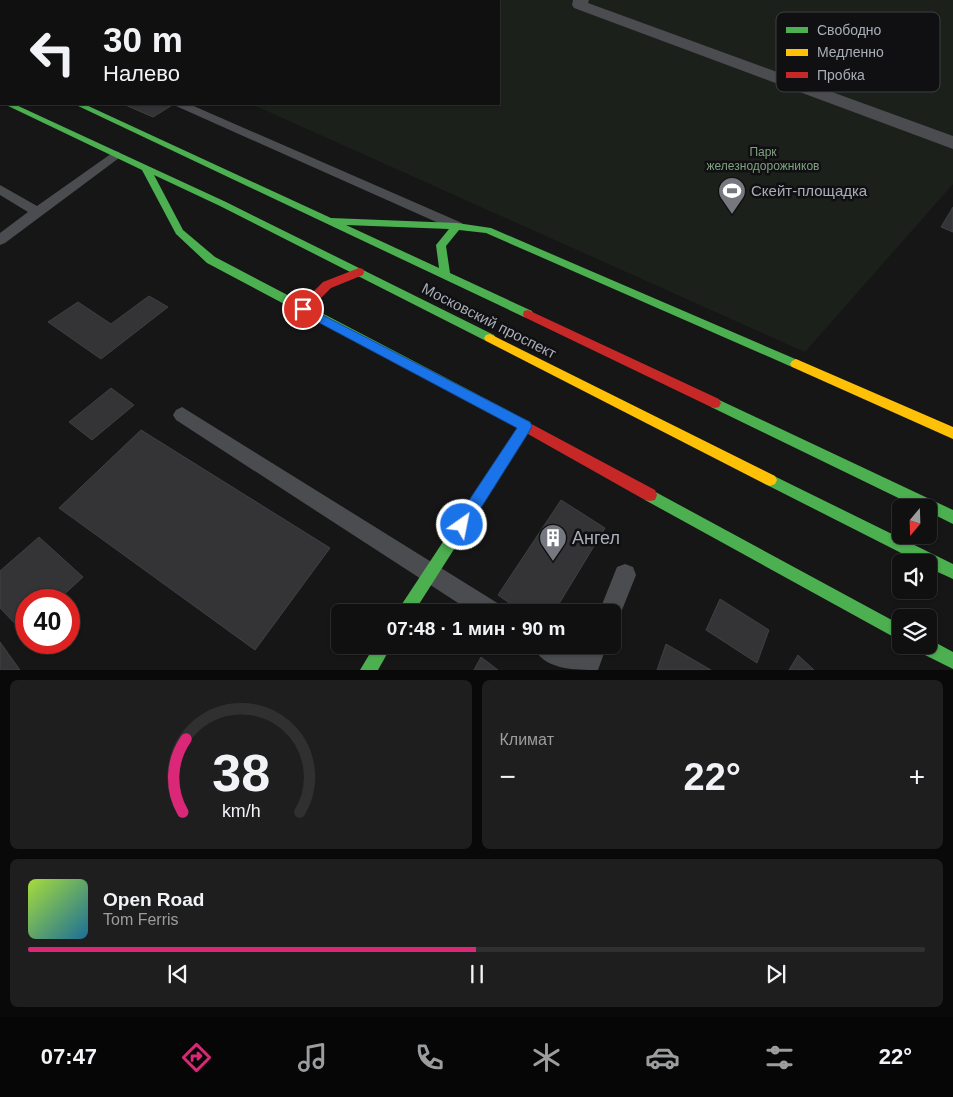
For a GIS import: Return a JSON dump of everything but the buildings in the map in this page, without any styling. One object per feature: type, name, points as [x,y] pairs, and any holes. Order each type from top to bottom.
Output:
[{"type":"main road","name":"Московский проспект","points":[[10,105],[359,272],[953,572]]},
{"type":"main road","name":"Московский проспект","points":[[80,105],[327,221],[445,274],[953,517]]},
{"type":"main road","points":[[146,169],[178,232],[211,260],[526,426],[892,628]]},
{"type":"main road","points":[[327,221],[457,226],[488,230],[953,433]]},
{"type":"main road","points":[[445,274],[442,245],[457,226]]},
{"type":"main road","points":[[303,309],[327,285],[359,272]]},
{"type":"main road","points":[[410,604],[526,426]]},
{"type":"main road","points":[[937,652],[953,661]]},
{"type":"main road","points":[[368,670],[378,654]]},
{"type":"street","points":[[581,0],[580,5],[776,78]]},
{"type":"street","points":[[813,92],[953,144]]},
{"type":"lane","points":[[182,105],[457,226]]},
{"type":"lane","points":[[0,240],[115,156]]},
{"type":"lane","points":[[0,189],[38,212]]},
{"type":"lane","points":[[182,415],[478,604]]},
{"type":"lane","points":[[613,604],[625,575]]},
{"type":"lane","points":[[557,654],[582,670]]},
{"type":"lane","points":[[586,670],[592,654]]},
{"type":"green space","name":"Парк железнодорожников","points":[[500,0],[953,0],[953,184],[805,352],[253,105],[500,105]]},
{"type":"traffic: fast","points":[[10,105],[223,204],[490,338]]},
{"type":"traffic: fast","points":[[80,105],[528,314]]},
{"type":"traffic: fast","points":[[146,169],[179,232],[211,260],[509,417]]},
{"type":"traffic: fast","points":[[327,221],[457,226],[488,230],[796,364]]},
{"type":"traffic: fast","points":[[445,274],[441,245],[457,226]]},
{"type":"traffic: fast","points":[[715,403],[953,517]]},
{"type":"traffic: fast","points":[[410,604],[526,426]]},
{"type":"traffic: fast","points":[[770,480],[953,572]]},
{"type":"traffic: fast","points":[[650,495],[892,628]]},
{"type":"traffic: fast","points":[[937,652],[953,661]]},
{"type":"traffic: fast","points":[[368,670],[378,654]]},
{"type":"traffic: slow","points":[[490,338],[770,480]]},
{"type":"traffic: slow","points":[[796,364],[953,433]]},
{"type":"traffic: jam","points":[[303,309],[327,285],[359,272]]},
{"type":"traffic: jam","points":[[528,314],[715,403]]},
{"type":"traffic: jam","points":[[509,417],[650,495]]},
{"type":"place","name":"Скейт-площадка","points":[[732,215]]},
{"type":"place","name":"Ангел","points":[[553,562]]},
{"type":"route","points":[[303,309],[526,426],[462,525]]}]
